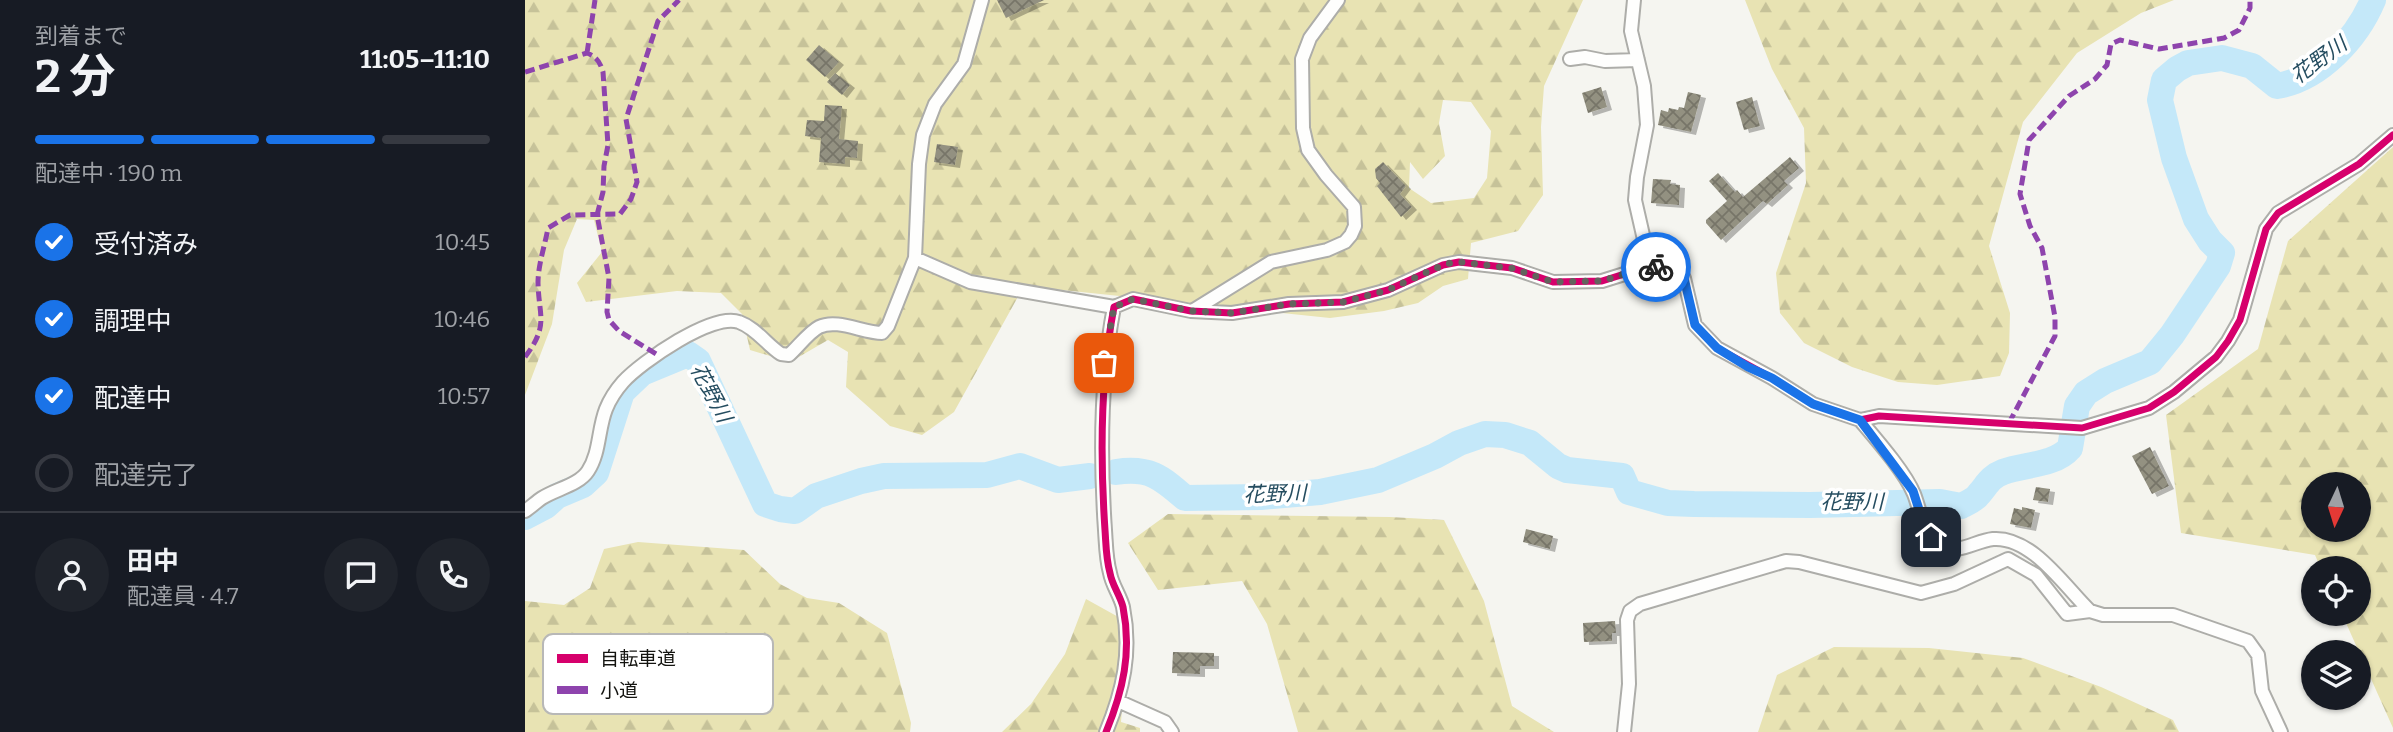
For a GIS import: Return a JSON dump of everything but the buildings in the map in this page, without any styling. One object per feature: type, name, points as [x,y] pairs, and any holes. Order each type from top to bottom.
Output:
[{"type":"street","points":[[525,511],[542,498],[584,476],[593,461],[601,424],[613,394],[625,380],[656,354],[716,321],[738,321],[764,338],[781,354],[789,355],[819,327],[838,324],[870,333],[882,333],[888,326],[915,258],[919,164],[923,135],[935,104],[964,64],[982,0]]},
{"type":"street","points":[[1191,311],[1271,262],[1327,250],[1345,242],[1351,235],[1355,226],[1354,207],[1308,150],[1303,128],[1302,60],[1310,38],[1338,0]]},
{"type":"street","points":[[1634,0],[1631,31],[1644,86],[1647,125],[1635,200],[1650,266]]},
{"type":"street","points":[[1570,59],[1585,57],[1605,61],[1638,60]]},
{"type":"street","points":[[915,258],[970,282],[1114,307],[1133,299],[1191,311],[1232,313],[1289,304],[1343,302],[1388,290],[1445,264],[1459,262],[1511,268],[1553,282],[1602,281],[1650,266],[1671,267],[1684,278],[1695,325],[1717,348],[1813,404],[1860,420],[1879,416],[2082,428],[2149,408],[2216,357],[2240,320],[2266,229],[2278,213],[2359,164],[2393,135]]},
{"type":"street","points":[[1106,732],[1118,701],[1128,646],[1123,605],[1110,574],[1106,546],[1103,379],[1114,307]]},
{"type":"street","points":[[1860,420],[1913,491],[1926,531],[1938,544],[1949,549],[1992,539],[2024,547],[2052,569],[2089,611]]},
{"type":"street","points":[[1624,732],[1629,684],[1627,620],[1630,611],[1640,604],[1786,561],[1921,593],[1954,584],[2008,559],[2036,575],[2067,614],[2089,611],[2102,615],[2173,615],[2248,640],[2258,655],[2262,691],[2281,732]]},
{"type":"street","points":[[1118,701],[1165,722],[1171,732]]},
{"type":"green space","points":[[525,0],[1583,0],[1544,86],[1541,127],[1543,195],[1518,231],[1471,243],[1468,279],[1443,286],[1418,303],[1384,311],[1330,318],[1024,286],[954,412],[922,435],[890,426],[846,387],[848,352],[828,340],[790,362],[750,350],[742,314],[721,293],[677,291],[586,302],[577,283],[602,252],[594,220],[577,219],[564,250],[552,324],[525,395]],"holes":[[[1443,100],[1471,102],[1491,131],[1487,178],[1474,198],[1431,203],[1409,188],[1410,162],[1423,179],[1445,156],[1439,123]]]},
{"type":"green space","points":[[1745,0],[2174,0],[2141,13],[2077,53],[2023,122],[1989,246],[2010,313],[2009,353],[2000,376],[1937,385],[1898,382],[1852,367],[1804,343],[1780,313],[1776,273],[1806,183],[1804,128],[1772,69]]},
{"type":"green space","points":[[2393,147],[2393,728],[2371,679],[2371,640],[2354,640],[2347,626],[2371,626],[2371,556],[2315,556],[2181,533],[2166,415],[2258,349],[2288,241]]},
{"type":"green space","points":[[1168,514],[1444,520],[1484,601],[1512,706],[1554,732],[1298,732],[1267,624],[1242,581],[1158,590],[1128,543]]},
{"type":"green space","points":[[638,542],[744,550],[780,584],[807,598],[839,603],[887,633],[911,723],[910,732],[525,732],[525,601],[564,605],[590,588],[604,549]]},
{"type":"green space","points":[[1086,599],[1122,619],[1126,655],[1121,722],[1140,728],[1140,732],[1002,732],[1031,704],[1065,654]]},
{"type":"green space","points":[[1834,647],[1929,648],[2023,658],[2101,687],[2173,720],[2179,732],[1758,732],[1777,675]]},
{"type":"waterway","name":"花野川","points":[[1116,472],[1137,471],[1154,475],[1185,498],[1261,497],[1320,492],[1378,480],[1485,434],[1505,435],[1530,443],[1567,470],[1622,476],[1629,492],[1668,503],[1810,505],[1940,502],[1961,506],[1975,498],[1999,474],[2056,458],[2070,448],[2077,406],[2086,393],[2105,381],[2150,362],[2172,335],[2218,266],[2222,253],[2210,241],[2196,219],[2174,158],[2160,100],[2164,80],[2188,63],[2222,58],[2252,66],[2277,86],[2293,82],[2308,75],[2335,55],[2357,28],[2373,0]]},
{"type":"waterway","name":"花野川","points":[[525,517],[546,506],[557,496],[583,485],[596,473],[622,392],[642,373],[688,354],[698,361],[765,504],[780,509],[795,511],[816,496],[884,476],[987,475],[1020,466],[1058,480],[1090,476]]},
{"type":"marked path","points":[[587,53],[595,0]]},
{"type":"marked path","points":[[525,357],[540,329],[538,276],[548,228],[570,215],[620,214],[631,199],[637,182],[626,119],[658,21],[679,0]]},
{"type":"marked path","points":[[2009,423],[2055,336],[2055,317],[2042,248],[2030,226],[2020,194],[2029,140],[2069,96],[2095,79],[2107,65],[2111,44],[2120,40],[2159,49],[2224,38],[2239,30],[2250,8],[2250,0]]},
{"type":"marked path","points":[[525,72],[587,53],[601,65],[608,145],[603,192],[597,215],[609,278],[607,312],[609,320],[619,331],[656,354]]},
{"type":"cycle path","points":[[1106,732],[1121,686],[1127,640],[1123,607],[1112,582],[1108,562],[1103,502],[1104,390],[1114,307],[1133,299],[1191,311],[1232,313],[1289,304],[1343,302],[1388,290],[1443,265],[1459,262],[1512,268],[1553,282],[1602,281],[1650,266],[1671,267],[1684,278],[1695,325],[1717,348],[1813,404],[1860,420],[1879,416],[2082,428],[2149,408],[2174,392],[2216,357],[2240,320],[2266,229],[2278,213],[2359,164],[2393,135]]},
{"type":"way so far","points":[[1104,363],[1114,307],[1133,299],[1191,311],[1232,313],[1289,304],[1357,300],[1388,290],[1445,264],[1459,262],[1511,268],[1553,282],[1602,281],[1650,266],[1656,267]]},
{"type":"route","points":[[1656,267],[1671,267],[1684,278],[1686,296],[1695,325],[1717,348],[1813,404],[1860,420],[1913,491],[1926,531],[1931,537]]}]
